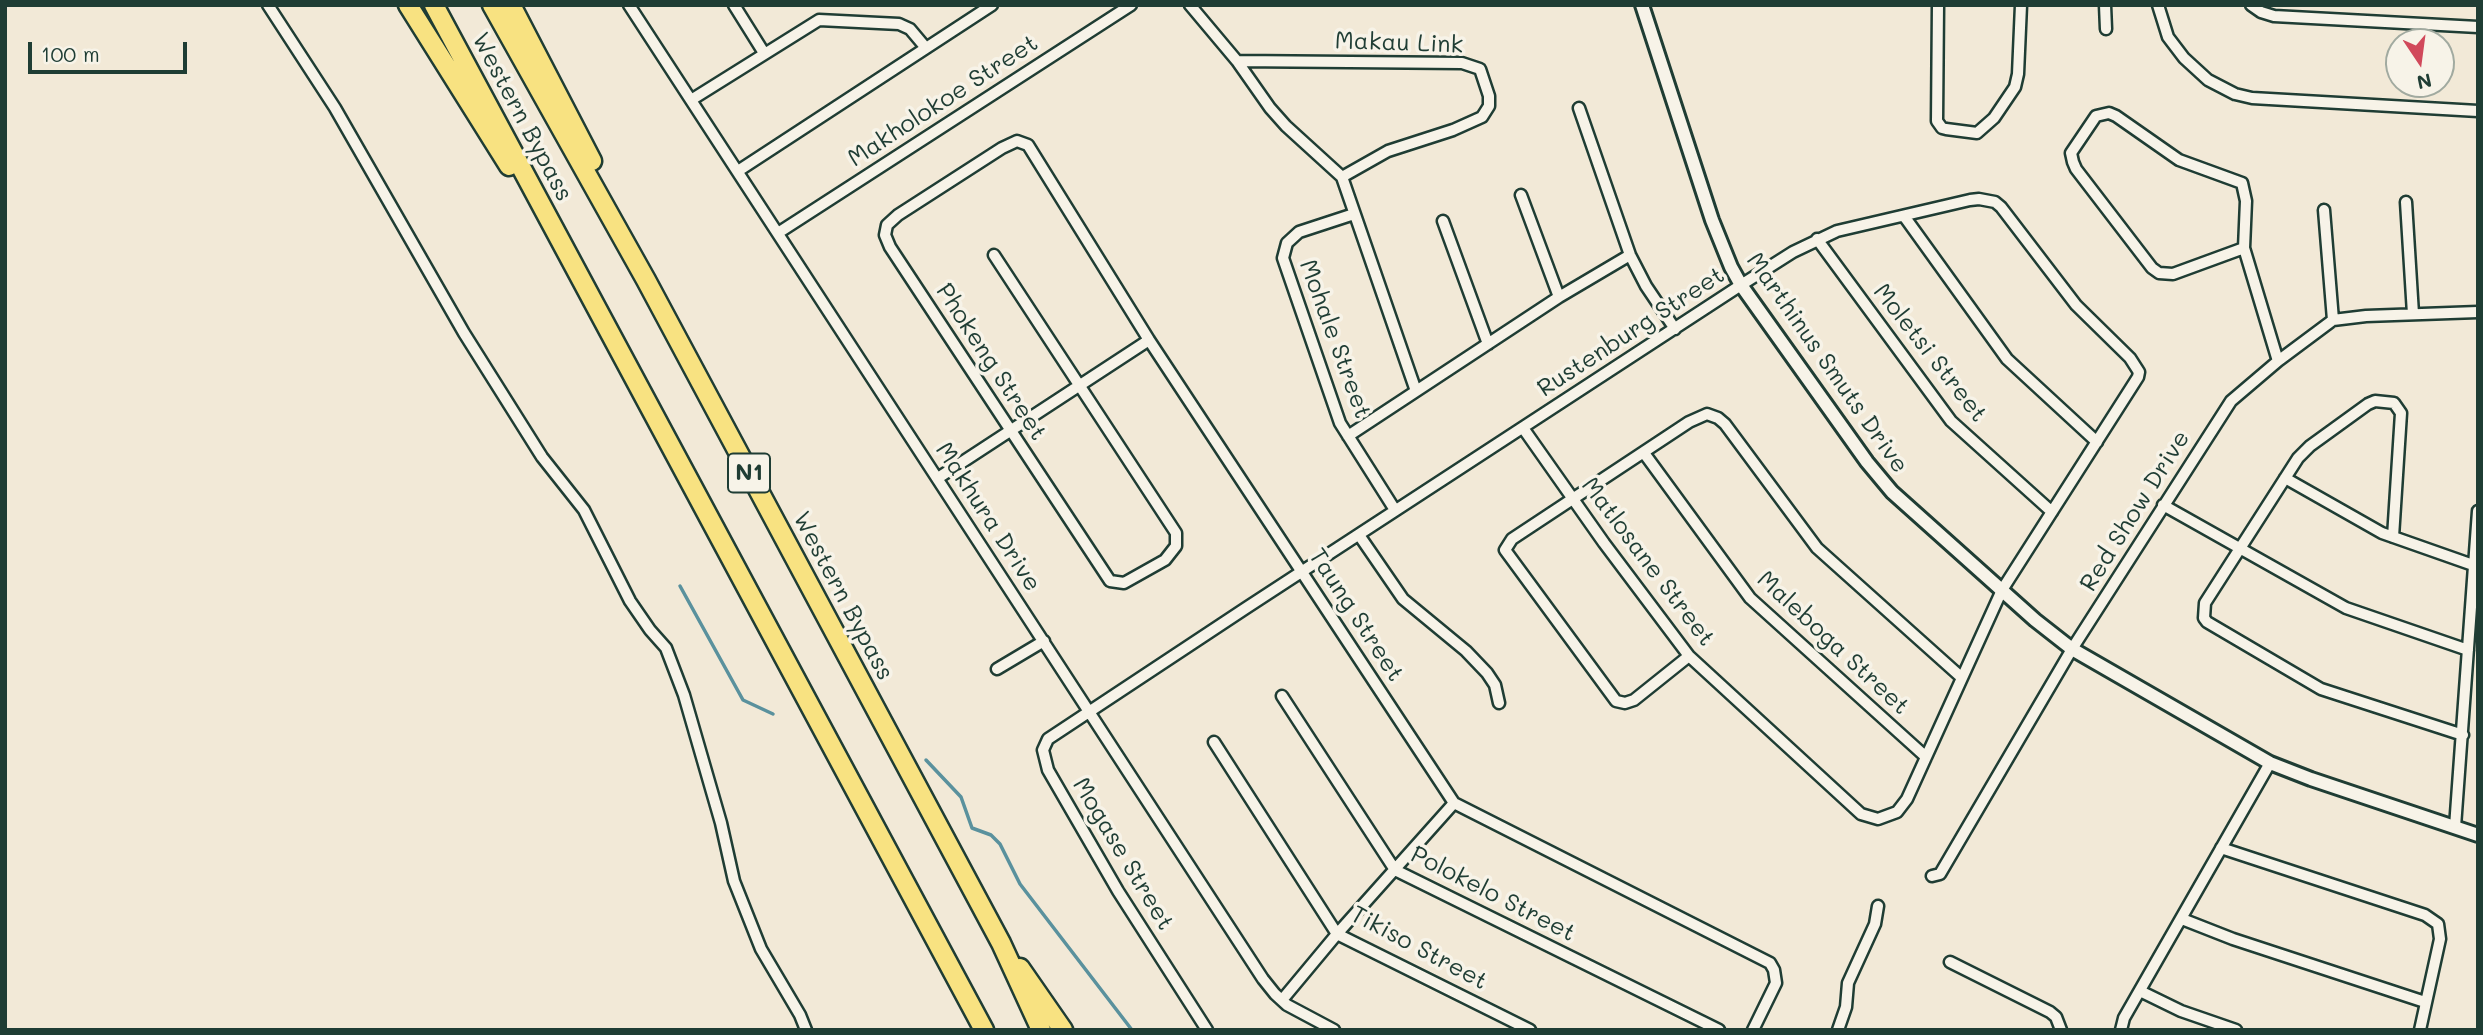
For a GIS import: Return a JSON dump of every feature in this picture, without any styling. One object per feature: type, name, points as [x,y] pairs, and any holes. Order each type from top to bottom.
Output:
[{"type":"highway","points":[[408,5],[589,297]]},
{"type":"highway","name":"Western Bypass","points":[[434,5],[984,1030]]},
{"type":"highway","name":"Western Bypass","points":[[492,5],[646,281],[1001,943],[1041,1030]]},
{"type":"highway","points":[[511,5],[604,186],[646,281]]},
{"type":"highway","points":[[1001,943],[1038,991],[1063,1030]]},
{"type":"street","points":[[268,5],[335,108],[464,333],[542,457],[584,510],[630,601],[666,648],[684,695],[721,823],[734,881],[761,949],[806,1030]]},
{"type":"street","name":"Makhura Drive","points":[[629,5],[1264,979],[1282,1000],[1334,1030]]},
{"type":"street","points":[[734,5],[764,52]]},
{"type":"street","points":[[738,171],[992,5]]},
{"type":"street","name":"Makholokoe Street","points":[[778,233],[1131,5]]},
{"type":"street","points":[[1190,5],[1237,61],[1270,108],[1342,177],[1416,391]]},
{"type":"street","name":"Marthinus Smuts Drive","points":[[1642,5],[1712,220],[1731,267],[1741,285],[1880,479],[2057,639],[2072,649],[2270,763],[2478,835]]},
{"type":"street","points":[[1938,5],[1936,116],[1939,125],[1946,129],[1977,132],[1994,118],[2011,94],[2017,80],[2021,5]]},
{"type":"street","points":[[2105,5],[2106,29]]},
{"type":"street","points":[[2158,5],[2168,37],[2184,58],[2208,80],[2235,94],[2252,98],[2478,111]]},
{"type":"street","points":[[2251,5],[2274,16],[2478,27]]},
{"type":"street","points":[[691,100],[812,22],[827,19],[899,24],[910,29],[926,48]]},
{"type":"street","name":"Makau Link","points":[[1237,61],[1462,63],[1480,69],[1489,96],[1489,106],[1482,117],[1453,130],[1388,151],[1342,177]]},
{"type":"street","points":[[1579,108],[1630,255],[1646,286],[1675,330]]},
{"type":"street","points":[[2244,248],[2173,274],[2158,273],[2152,268],[2073,162],[2073,148],[2096,116],[2109,113],[2116,116],[2179,160],[2242,183],[2246,201],[2244,248],[2278,361]]},
{"type":"street","name":"Phokeng Street","points":[[1028,145],[1019,141],[1002,148],[898,215],[889,222],[885,231],[890,247],[1110,581],[1124,583],[1165,560],[1176,547],[1176,533],[1081,385]]},
{"type":"street","name":"Taung Street","points":[[1028,145],[1149,341],[1454,803]]},
{"type":"street","points":[[1521,195],[1559,297]]},
{"type":"street","name":"Rustenburg Street","points":[[1089,711],[1741,285],[1817,239],[1837,231],[1979,199],[1989,200],[2001,207],[2069,297],[2130,358],[2137,369],[2138,377],[2002,590],[1913,790],[1902,806],[1888,816],[1878,819]]},
{"type":"street","points":[[2406,202],[2413,314]]},
{"type":"street","points":[[2324,210],[2333,320],[2478,312]]},
{"type":"street","name":"Mohale Street","points":[[1354,214],[1299,232],[1287,243],[1283,258],[1335,412],[1395,510]]},
{"type":"street","points":[[1904,216],[2007,359],[2097,442]]},
{"type":"street","points":[[1443,221],[1488,344]]},
{"type":"street","name":"Moletsi Street","points":[[1817,239],[1951,421],[2052,512]]},
{"type":"street","points":[[994,255],[1081,385]]},
{"type":"street","points":[[1348,436],[1559,297],[1630,255]]},
{"type":"street","name":"Red Show Drive","points":[[1932,876],[1940,874],[2072,649],[2231,401],[2333,320]]},
{"type":"street","points":[[938,478],[1149,341]]},
{"type":"street","points":[[2393,537],[2401,413],[2394,403],[2375,401],[2303,452],[2205,603],[2204,614],[2207,622],[2321,689],[2463,735]]},
{"type":"street","points":[[1689,656],[1634,700],[1621,703],[1611,696],[1505,550],[1508,543],[1574,498],[1707,414],[1725,424],[1817,548],[1961,677]]},
{"type":"street","name":"Matlosane Street","points":[[1522,428],[1689,656],[1861,814],[1878,819]]},
{"type":"street","name":"Maleboga Street","points":[[1643,453],[1750,598],[1926,757]]},
{"type":"street","points":[[2285,478],[2373,528],[2473,565]]},
{"type":"street","points":[[2163,505],[2346,608],[2468,650]]},
{"type":"street","points":[[2455,827],[2478,511]]},
{"type":"street","points":[[1359,535],[1403,600],[1466,651],[1487,673],[1495,685],[1499,704]]},
{"type":"street","points":[[997,669],[1044,641]]},
{"type":"street","name":"Polokelo Street","points":[[1282,696],[1395,870],[1719,1030]]},
{"type":"street","name":"Mogase Street","points":[[1089,711],[1048,739],[1044,750],[1045,762],[1118,891],[1207,1030]]},
{"type":"street","name":"Tikiso Street","points":[[1214,742],[1337,934],[1530,1030]]},
{"type":"street","points":[[2121,1030],[2124,1018],[2270,763]]},
{"type":"street","points":[[1282,1000],[1454,803],[1764,959],[1774,970],[1776,978],[1774,990],[1753,1030]]},
{"type":"street","points":[[2221,848],[2425,915],[2438,924],[2440,939],[2420,1030]]},
{"type":"street","points":[[1838,1030],[1846,1007],[1848,983],[1875,924],[1878,906]]},
{"type":"street","points":[[2182,919],[2233,939],[2425,1002]]},
{"type":"street","points":[[1950,962],[2050,1012],[2056,1017],[2060,1030]]},
{"type":"street","points":[[2140,991],[2181,1011],[2236,1030]]},
{"type":"waterway","points":[[680,586],[743,700],[773,714]]},
{"type":"waterway","points":[[926,760],[961,797],[972,828],[991,835],[1000,844],[1020,884],[1132,1030]]}]
